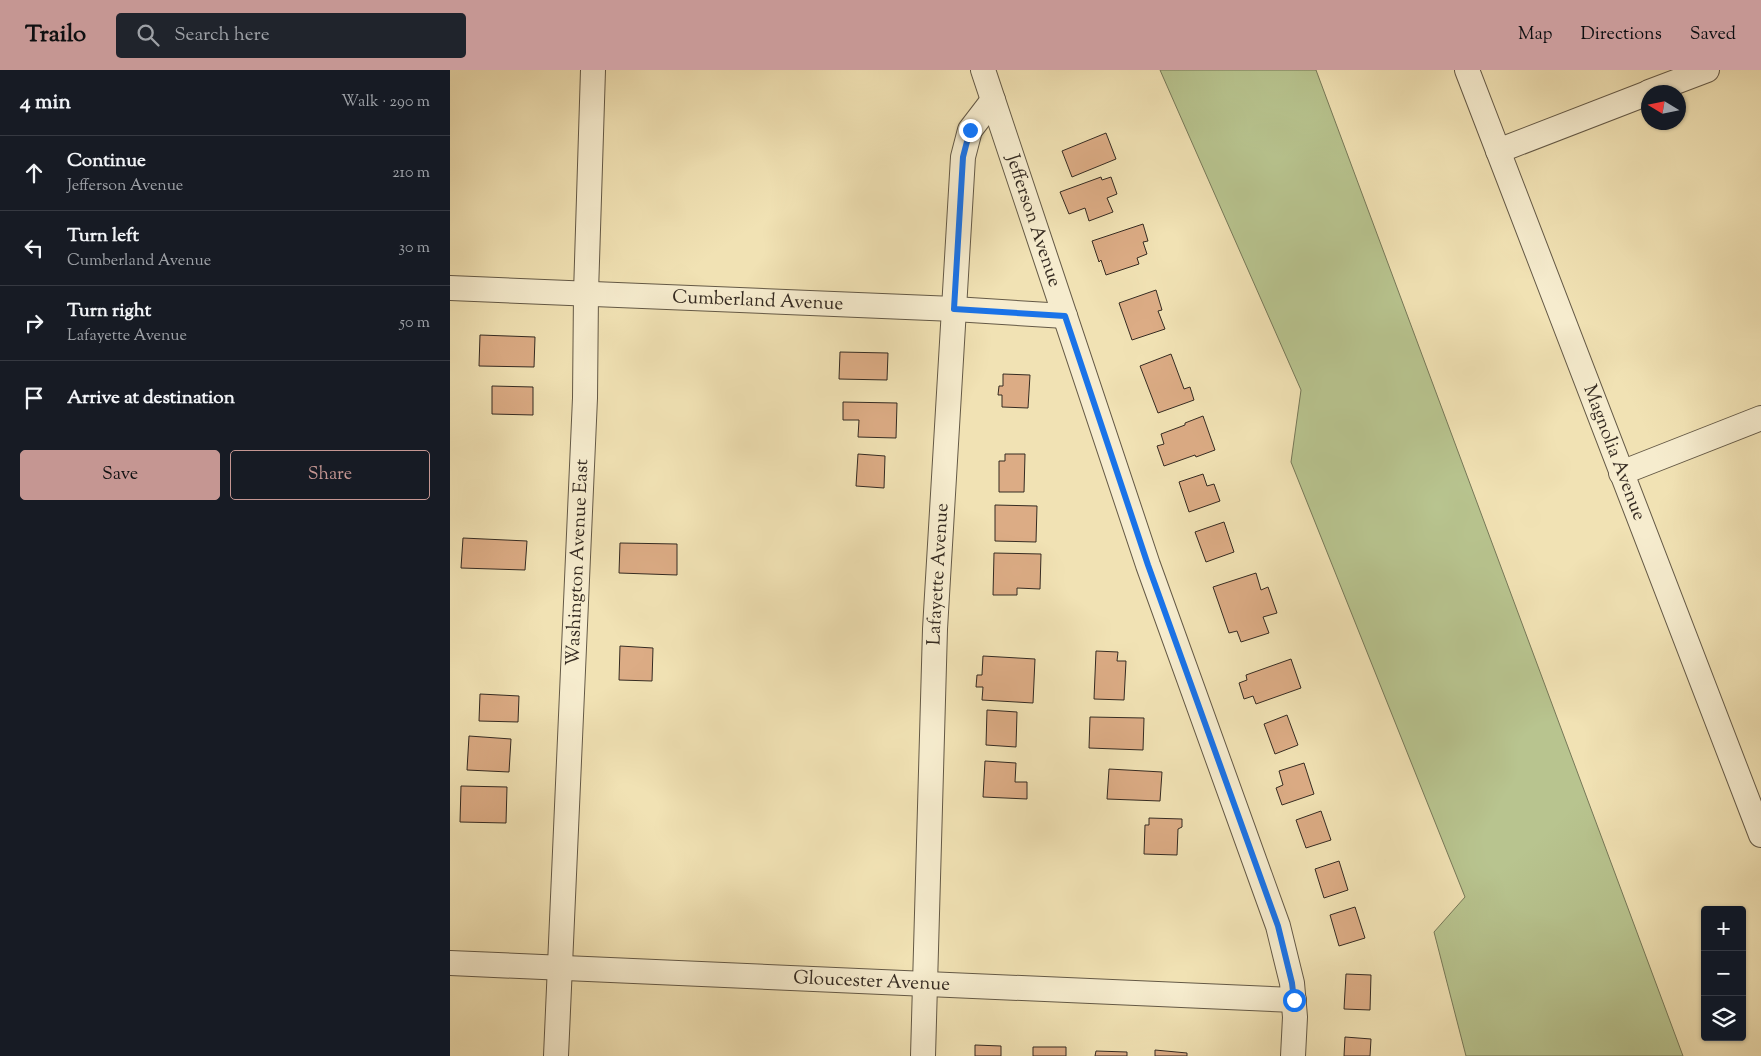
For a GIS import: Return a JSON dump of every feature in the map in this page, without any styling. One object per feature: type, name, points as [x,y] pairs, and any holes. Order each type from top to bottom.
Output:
[{"type":"street","name":"Washington Avenue East","points":[[556,1056],[585,398],[586,293],[593,70]]},
{"type":"street","name":"Jefferson Avenue","points":[[983,70],[1148,565],[1278,926],[1292,983],[1294,1000],[1293,1056]]},
{"type":"street","name":"Magnolia Avenue","points":[[1467,70],[1621,473],[1756,805],[1761,835]]},
{"type":"street","points":[[1669,85],[1707,70]]},
{"type":"street","points":[[1498,152],[1641,96]]},
{"type":"street","name":"Lafayette Avenue","points":[[924,1056],[935,629],[963,157],[970,130],[993,100]]},
{"type":"street","name":"Cumberland Avenue","points":[[450,288],[954,309],[1065,316]]},
{"type":"street","points":[[1621,473],[1761,418]]},
{"type":"street","name":"Gloucester Avenue","points":[[450,963],[1294,1000]]},
{"type":"green space","points":[[1160,70],[1316,70],[1683,1056],[1466,1056],[1434,932],[1465,897],[1291,462],[1301,390]]},
{"type":"building","points":[[1106,133],[1116,159],[1072,177],[1062,151]]},
{"type":"building","points":[[1101,177],[1102,180],[1111,177],[1117,194],[1107,198],[1113,212],[1089,221],[1085,208],[1069,214],[1060,192]]},
{"type":"building","points":[[1143,224],[1148,241],[1143,242],[1147,254],[1137,258],[1139,264],[1106,275],[1101,260],[1099,262],[1092,241]]},
{"type":"building","points":[[1156,290],[1162,310],[1158,311],[1165,329],[1132,340],[1119,303]]},
{"type":"building","points":[[480,335],[535,337],[534,367],[479,366]]},
{"type":"building","points":[[840,352],[888,353],[887,380],[839,379]]},
{"type":"building","points":[[1171,354],[1184,389],[1190,387],[1194,400],[1158,413],[1140,366]]},
{"type":"building","points":[[1003,374],[1030,375],[1028,408],[1002,407],[1002,395],[998,395],[999,386],[1003,386]]},
{"type":"building","points":[[492,386],[533,387],[533,415],[492,414]]},
{"type":"building","points":[[843,402],[897,403],[896,438],[858,437],[859,420],[843,420]]},
{"type":"building","points":[[1203,416],[1215,450],[1164,466],[1157,446],[1164,444],[1161,434]]},
{"type":"building","points":[[858,454],[885,456],[884,488],[856,486]]},
{"type":"building","points":[[1005,454],[1025,454],[1024,492],[999,492],[999,461],[1005,461]]},
{"type":"building","points":[[1203,474],[1207,486],[1214,484],[1220,501],[1189,512],[1179,482]]},
{"type":"building","points":[[995,505],[1037,506],[1036,542],[995,541]]},
{"type":"building","points":[[1224,522],[1234,552],[1206,562],[1195,532]]},
{"type":"building","points":[[463,538],[527,541],[525,570],[461,568]]},
{"type":"building","points":[[620,543],[677,544],[677,575],[619,573]]},
{"type":"building","points":[[994,553],[1041,554],[1040,589],[1017,588],[1017,595],[993,595]]},
{"type":"building","points":[[1256,573],[1261,590],[1268,587],[1277,613],[1263,617],[1269,633],[1241,642],[1237,631],[1229,633],[1213,587]]},
{"type":"building","points":[[620,646],[653,648],[652,681],[619,680]]},
{"type":"building","points":[[1096,651],[1118,652],[1117,661],[1126,661],[1124,700],[1094,699]]},
{"type":"building","points":[[983,656],[1035,659],[1033,703],[982,700],[983,687],[976,687],[977,675],[982,675]]},
{"type":"building","points":[[1291,659],[1301,688],[1256,704],[1253,696],[1244,699],[1239,683],[1247,680],[1246,675]]},
{"type":"building","points":[[480,694],[519,696],[518,722],[479,721]]},
{"type":"building","points":[[987,710],[1017,712],[1016,747],[986,745]]},
{"type":"building","points":[[1287,715],[1298,745],[1275,754],[1264,724]]},
{"type":"building","points":[[1090,717],[1144,718],[1143,750],[1089,748]]},
{"type":"building","points":[[469,736],[511,739],[509,772],[467,770]]},
{"type":"building","points":[[985,761],[1016,763],[1015,782],[1027,782],[1027,799],[983,797]]},
{"type":"building","points":[[1304,763],[1314,794],[1282,805],[1276,788],[1283,785],[1279,771]]},
{"type":"building","points":[[1109,769],[1162,772],[1160,801],[1107,799]]},
{"type":"building","points":[[461,786],[507,787],[506,823],[460,822]]},
{"type":"building","points":[[1321,811],[1331,840],[1306,848],[1296,820]]},
{"type":"building","points":[[1149,818],[1182,819],[1182,827],[1178,829],[1177,855],[1144,854],[1145,825],[1149,825]]},
{"type":"building","points":[[1339,861],[1348,890],[1324,898],[1315,869]]},
{"type":"building","points":[[1355,907],[1365,938],[1339,946],[1330,915]]},
{"type":"building","points":[[1346,974],[1371,975],[1370,1010],[1344,1009]]},
{"type":"building","points":[[1345,1037],[1371,1039],[1370,1056],[1344,1056]]},
{"type":"building","points":[[975,1045],[1001,1046],[1001,1056],[975,1056]]},
{"type":"building","points":[[1033,1047],[1066,1047],[1066,1056],[1033,1056]]},
{"type":"building","points":[[1155,1050],[1187,1053],[1187,1056],[1155,1056]]},
{"type":"building","points":[[1096,1051],[1127,1052],[1127,1056],[1095,1056]]},
{"type":"route","points":[[970,130],[963,157],[954,309],[1065,316],[1148,565],[1278,926],[1292,983],[1294,1000]]}]
